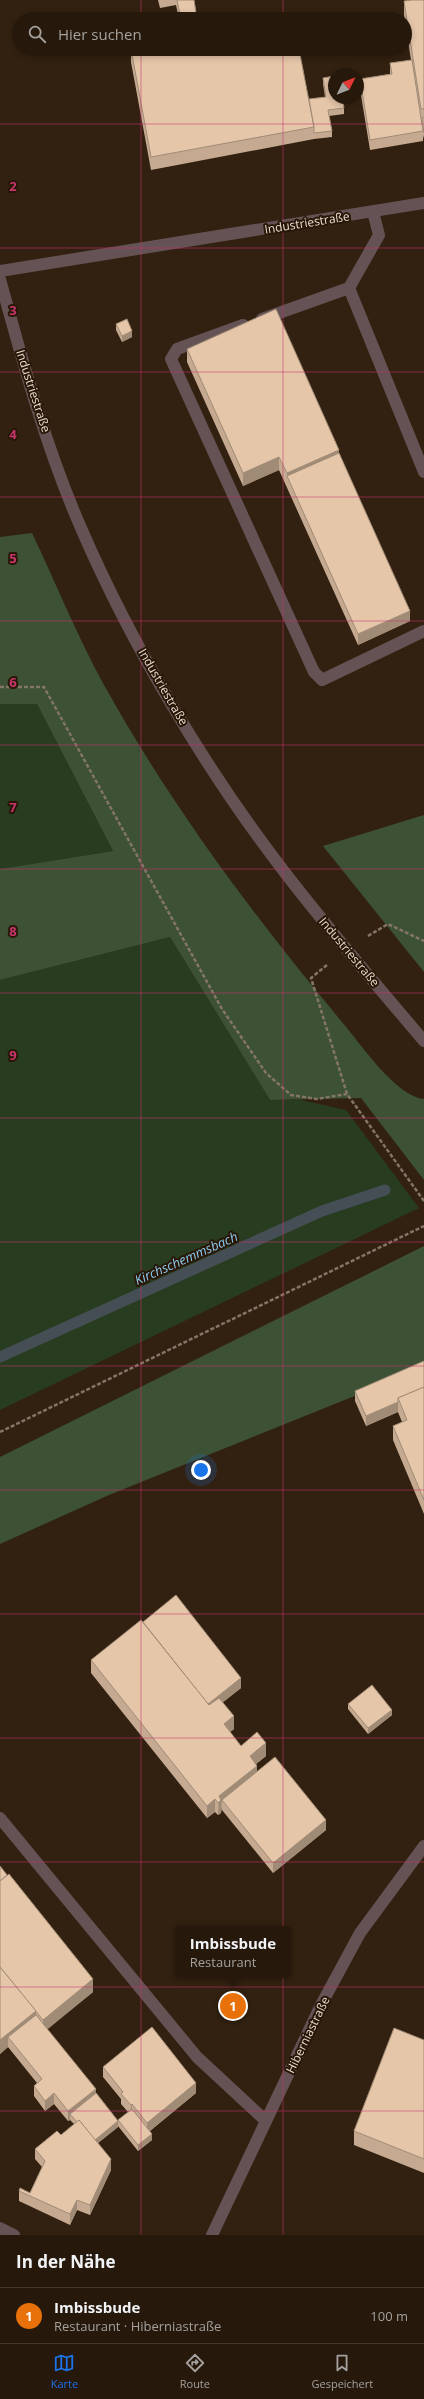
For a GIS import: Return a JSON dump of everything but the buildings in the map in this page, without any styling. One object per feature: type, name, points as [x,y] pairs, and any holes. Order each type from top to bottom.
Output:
[{"type":"street","name":"Industriestraße","points":[[0,271],[424,203]]},
{"type":"street","points":[[373,212],[379,236],[349,288],[177,349],[171,359],[314,672],[322,680],[424,631]]},
{"type":"street","name":"Industriestraße","points":[[0,279],[33,396],[80,527],[144,657],[232,798],[285,873],[346,949],[424,1041]]},
{"type":"street","points":[[349,288],[424,472]]},
{"type":"street","points":[[0,1818],[197,2057],[266,2122]]},
{"type":"street","name":"Hiberniastraße","points":[[212,2235],[321,2005],[360,1934],[424,1846]]},
{"type":"street","points":[[0,2228],[14,2235]]},
{"type":"path","points":[[0,687],[44,687],[222,1009],[266,1073],[291,1096],[317,1100],[347,1094]]},
{"type":"path","points":[[388,924],[424,941]]},
{"type":"path","points":[[346,949],[311,978],[347,1094],[424,1201]]},
{"type":"path","points":[[0,1432],[424,1226]]},
{"type":"green space","points":[[32,533],[76,629],[104,685],[157,774],[215,859],[309,982],[379,1068],[402,1089],[413,1096],[424,1099],[424,1180],[361,1098],[270,1100],[170,937],[0,980],[0,869],[113,851],[37,704],[0,704],[0,537]]},
{"type":"green space","points":[[0,704],[37,704],[113,851],[0,869]]},
{"type":"green space","points":[[424,815],[424,972],[323,846]]},
{"type":"green space","points":[[170,937],[270,1100],[301,1100],[346,1110],[419,1208],[0,1410],[0,980]]},
{"type":"green space","points":[[424,1246],[424,1368],[109,1495],[0,1544],[0,1457]]},
{"type":"waterway","name":"Kirchschemmsbach","points":[[0,1357],[322,1211],[385,1190]]},
{"type":"place","name":"Imbissbude","points":[[233,2006]]}]
